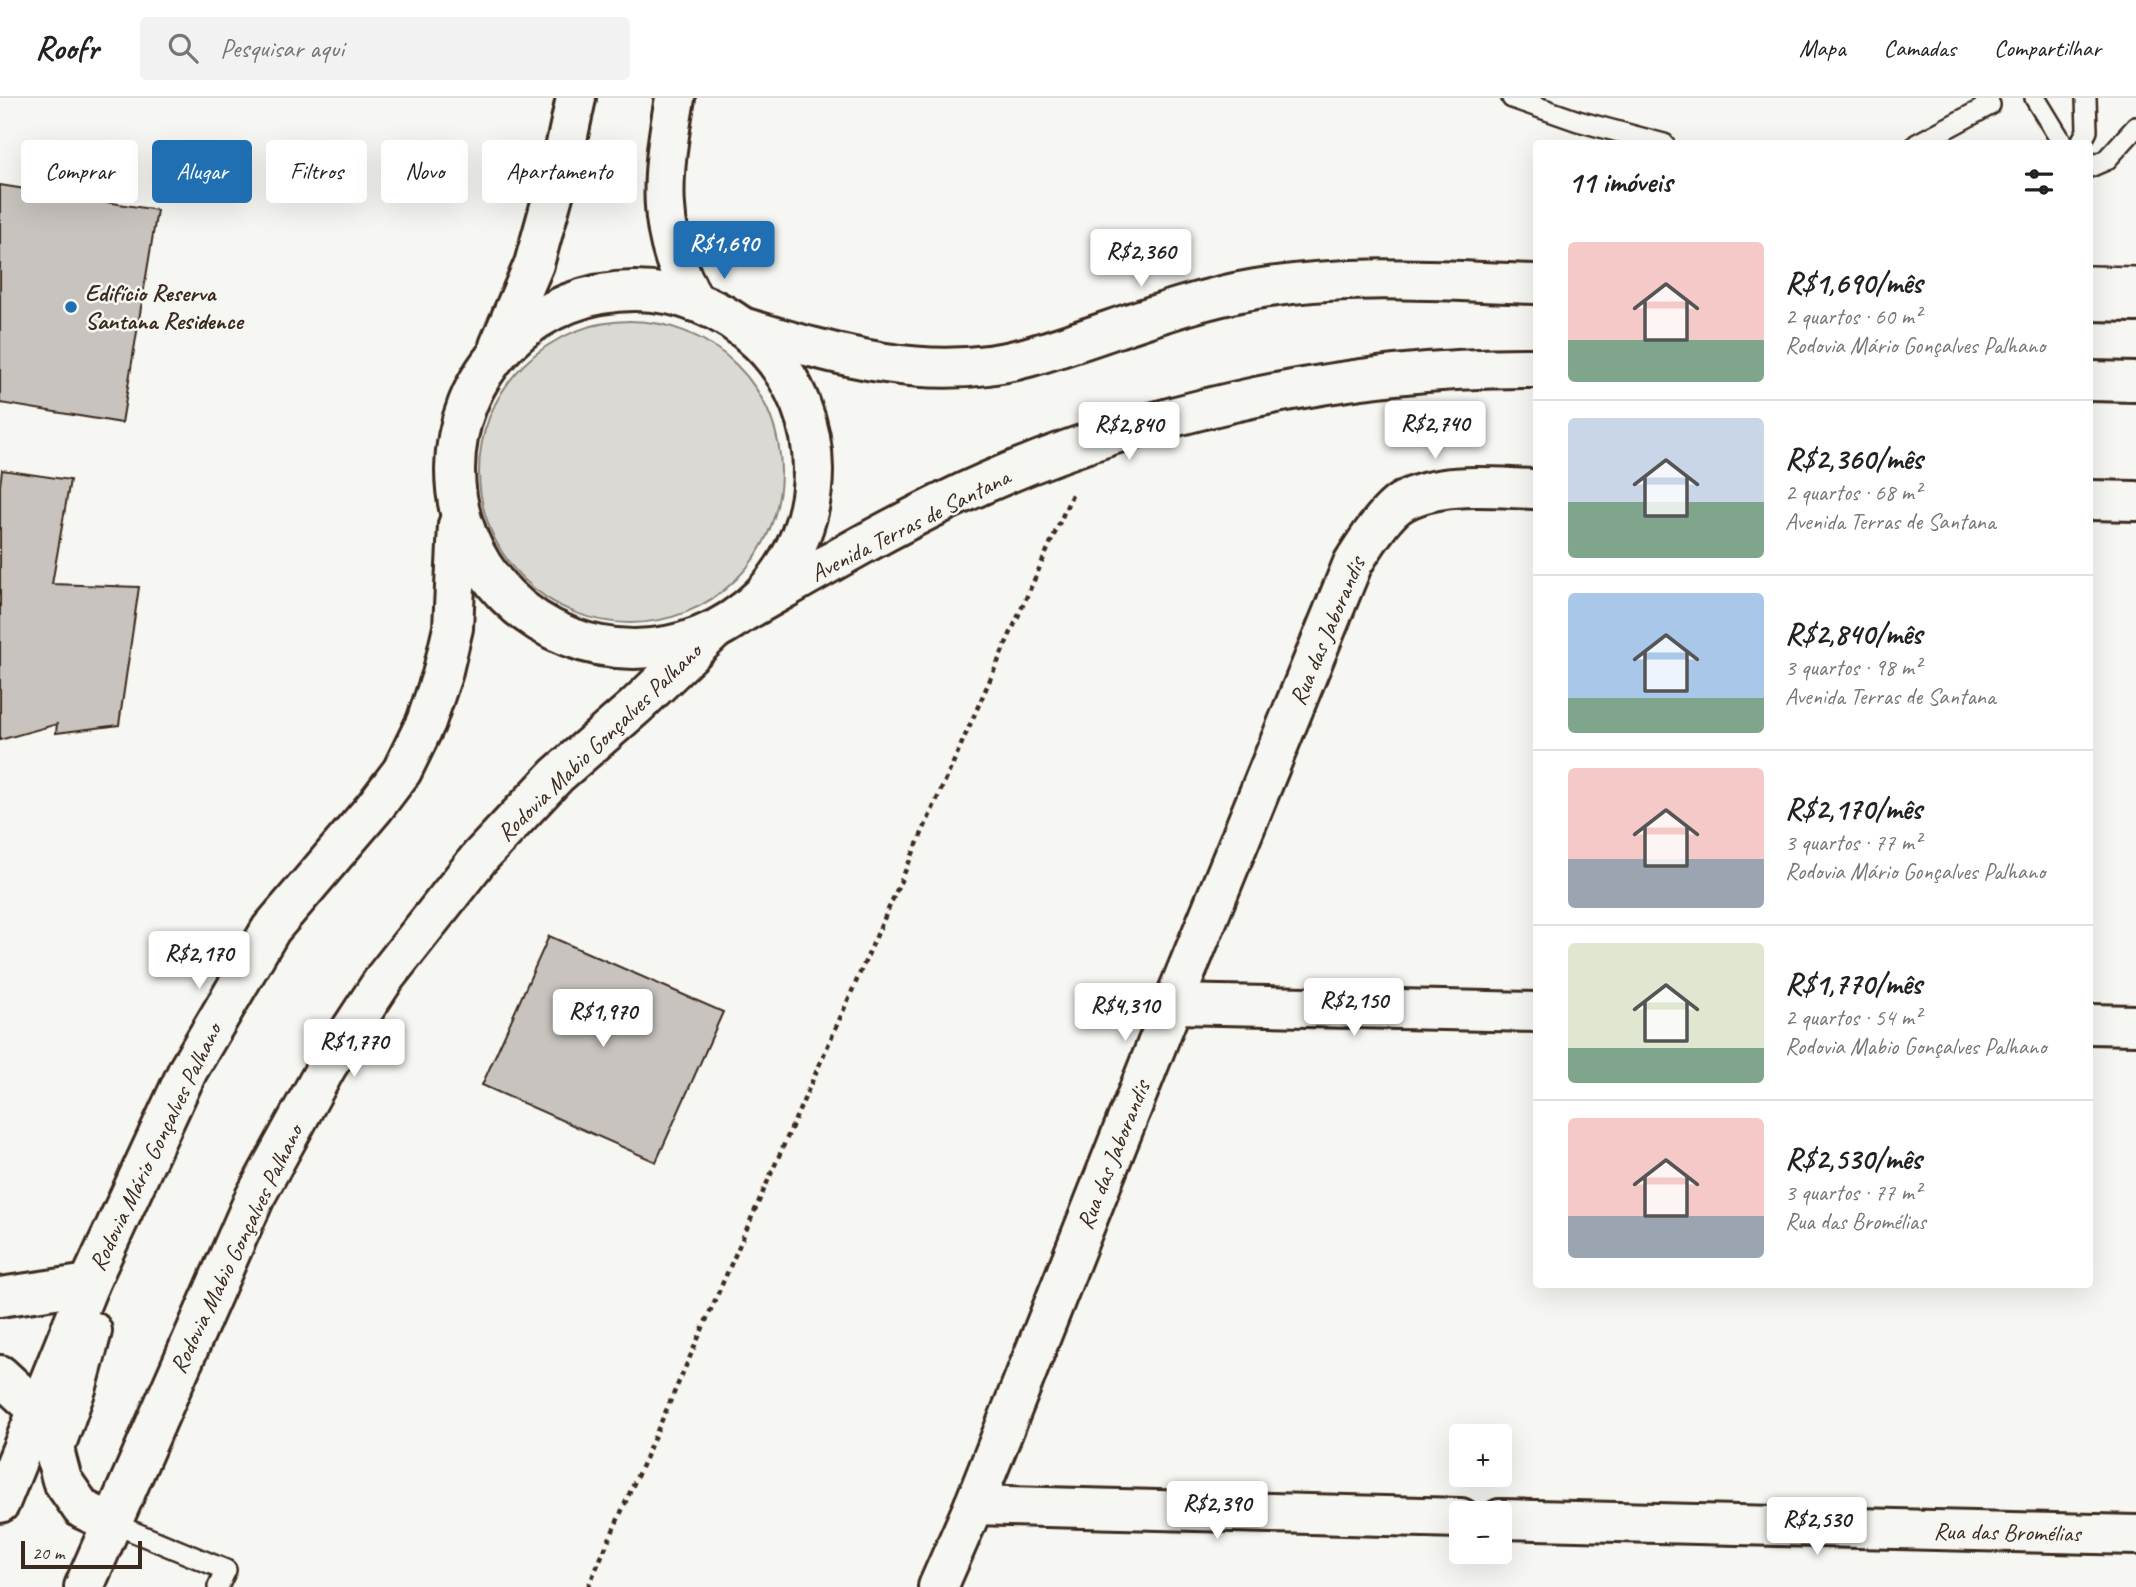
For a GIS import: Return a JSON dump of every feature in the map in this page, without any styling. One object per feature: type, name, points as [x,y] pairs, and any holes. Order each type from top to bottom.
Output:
[{"type":"street","points":[[495,356],[534,264],[562,163],[576,98]]},
{"type":"street","points":[[675,98],[663,176],[663,208],[669,240],[682,281],[695,302]]},
{"type":"street","points":[[742,327],[830,354],[879,363],[925,367],[973,365],[1026,357],[1203,300],[1266,287],[1310,281],[1374,279],[1533,284]]},
{"type":"street","points":[[613,292],[646,292],[695,302],[713,309],[742,327],[768,350],[788,377],[803,408],[812,441],[814,474],[801,537],[786,566],[766,592],[728,622],[684,642],[652,649],[619,649],[587,643],[556,632],[528,615],[503,594],[468,540],[458,509],[454,476],[456,444],[463,412],[476,383],[495,356],[519,332],[547,313],[579,299],[613,292]]},
{"type":"street","points":[[2093,301],[2136,302]]},
{"type":"street","name":"Avenida Terras de Santana","points":[[728,622],[835,559],[947,501],[1096,441],[1164,420],[1264,397],[1421,374],[1533,368]]},
{"type":"street","points":[[2093,381],[2136,382]]},
{"type":"street","name":"Rua das Jaborandis","points":[[938,1587],[974,1505],[1173,1004],[1353,563],[1373,533],[1402,501],[1452,487],[1533,489]]},
{"type":"street","points":[[2093,500],[2136,501]]},
{"type":"street","name":"Rodovia Mário Gonçalves Palhano","points":[[0,1503],[89,1284],[188,1070],[271,929],[402,771],[426,722],[442,675],[453,628],[458,509]]},
{"type":"street","name":"Rodovia Mabio Gonçalves Palhano","points":[[84,1587],[255,1197],[327,1066],[386,976],[479,858],[557,775],[728,622]]},
{"type":"street","points":[[1173,1004],[1533,1012]]},
{"type":"street","points":[[2093,1024],[2136,1025]]},
{"type":"street","points":[[0,1297],[89,1284],[94,1316],[91,1339],[54,1450],[62,1480],[82,1509],[112,1523]]},
{"type":"street","points":[[0,1375],[38,1409]]},
{"type":"street","points":[[974,1505],[1449,1518]]},
{"type":"street","name":"Rua das Bromélias","points":[[1512,1519],[2136,1535]]},
{"type":"lane","points":[[1512,98],[1577,121],[1649,140]]},
{"type":"lane","points":[[1924,140],[1990,105],[1985,98]]},
{"type":"lane","points":[[2035,98],[2061,140]]},
{"type":"lane","points":[[2082,140],[2087,131],[2086,98]]},
{"type":"lane","points":[[2093,166],[2106,160],[2136,127]]},
{"type":"lane","points":[[2093,276],[2136,277]]},
{"type":"lane","points":[[112,1523],[226,1570],[218,1587]]},
{"type":"path","points":[[588,1587],[1096,441]]},
{"type":"shaded area","points":[[630,321],[659,324],[688,332],[714,346],[737,365],[756,388],[770,414],[778,443],[781,472],[778,501],[770,530],[756,556],[737,579],[714,598],[688,612],[659,620],[630,623],[601,620],[572,612],[546,598],[523,579],[504,556],[490,530],[482,501],[479,472],[482,443],[490,414],[504,388],[523,365],[546,346],[572,332],[601,324]]},
{"type":"building","name":"Edifício Reserva Santana Residence","points":[[0,185],[21,188],[21,203],[113,203],[157,210],[122,423],[0,403]]},
{"type":"building","points":[[2,470],[70,480],[52,584],[139,587],[119,725],[56,733],[57,724],[0,740]]},
{"type":"building","points":[[549,936],[723,1012],[656,1162],[482,1085]]},
{"type":"place","name":"Edifício Reserva Santana Residence","points":[[71,307]]}]
